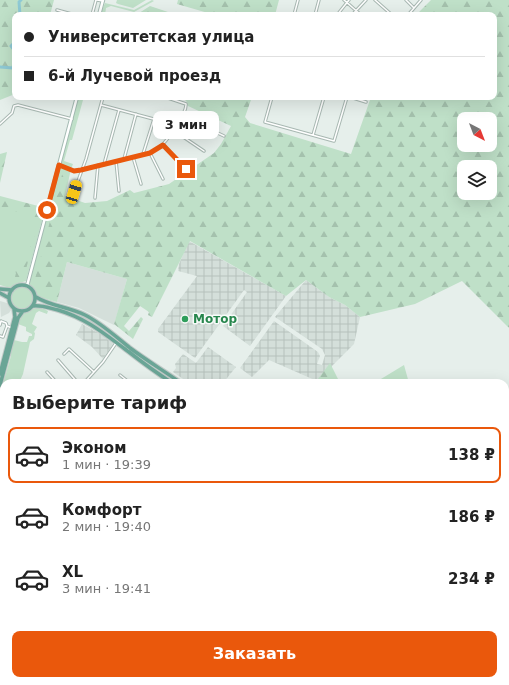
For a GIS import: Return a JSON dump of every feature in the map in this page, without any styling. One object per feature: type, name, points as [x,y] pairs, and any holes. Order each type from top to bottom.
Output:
[{"type":"main road","points":[[0,374],[15,317],[14,309],[10,304],[9,298],[12,290],[17,286],[27,286],[33,290],[36,297],[41,300],[70,308],[103,326],[165,378]]},
{"type":"main road","points":[[0,289],[12,290]]},
{"type":"main road","points":[[0,293],[9,298]]},
{"type":"main road","points":[[33,306],[36,297]]},
{"type":"main road","points":[[2,379],[19,316],[33,306],[39,305],[55,309],[81,319],[173,379]]},
{"type":"main road","points":[[14,309],[23,312]]},
{"type":"main road","points":[[81,319],[83,314]]},
{"type":"street","points":[[93,12],[96,0],[103,1],[100,12]]},
{"type":"street","points":[[295,12],[298,0]]},
{"type":"street","points":[[316,12],[319,0]]},
{"type":"street","points":[[344,0],[356,11],[366,0]]},
{"type":"street","points":[[340,12],[349,0]]},
{"type":"street","points":[[375,0],[389,12]]},
{"type":"street","points":[[406,0],[414,8]]},
{"type":"street","points":[[411,12],[421,0]]},
{"type":"street","points":[[57,10],[64,12]]},
{"type":"street","points":[[27,286],[76,100]]},
{"type":"street","points":[[74,192],[102,100]]},
{"type":"street","points":[[59,165],[74,171],[150,153],[163,145],[186,109],[186,104],[175,100]]},
{"type":"street","points":[[271,100],[265,122],[334,141],[346,100]]},
{"type":"street","points":[[313,135],[323,100]]},
{"type":"street","points":[[360,100],[366,102]]},
{"type":"street","points":[[0,124],[12,113],[14,106],[18,105],[72,119]]},
{"type":"street","points":[[101,105],[176,125]]},
{"type":"street","points":[[104,164],[119,110]]},
{"type":"street","points":[[124,159],[136,114]]},
{"type":"street","points":[[182,116],[224,136]]},
{"type":"street","points":[[143,155],[154,119]]},
{"type":"street","points":[[173,130],[204,151]]},
{"type":"street","points":[[163,145],[186,169]]},
{"type":"street","points":[[150,153],[163,179]]},
{"type":"street","points":[[133,157],[141,184]]},
{"type":"street","points":[[116,161],[119,191]]},
{"type":"street","points":[[96,198],[98,165]]},
{"type":"street","points":[[0,325],[1,321],[12,328]]},
{"type":"street","points":[[4,336],[7,326]]},
{"type":"street","points":[[0,336],[10,338]]},
{"type":"street","points":[[88,379],[103,362],[116,343]]},
{"type":"street","points":[[64,354],[70,348],[94,372]]},
{"type":"street","points":[[58,360],[75,379]]},
{"type":"street","points":[[48,372],[54,379]]},
{"type":"street","points":[[120,375],[125,379]]},
{"type":"shaded area","points":[[189,241],[286,296],[250,346],[223,326],[247,292],[244,290],[195,358],[158,332],[158,329],[197,276],[178,271],[179,264]]},
{"type":"shaded area","points":[[67,262],[127,279],[114,325],[79,308],[57,302]]},
{"type":"shaded area","points":[[306,280],[329,297],[345,305],[360,317],[354,344],[319,379],[312,379],[269,360],[252,377],[240,368],[274,321],[318,352],[320,356],[317,364],[322,365],[325,355],[322,349],[275,317]]},
{"type":"shaded area","points":[[0,301],[7,303],[11,310],[9,313],[1,317]]},
{"type":"shaded area","points":[[82,324],[102,335],[113,344],[103,359],[92,347],[76,335]]},
{"type":"shaded area","points":[[208,347],[236,367],[226,379],[183,379],[173,372],[176,368],[175,364],[183,354],[196,363]]},
{"type":"green space","points":[[0,0],[54,0],[51,12],[12,12],[12,95],[0,100]]},
{"type":"green space","points":[[117,0],[146,0],[133,8],[116,3]]},
{"type":"green space","points":[[152,0],[154,1],[134,12],[111,6],[106,8],[105,12],[101,12],[105,3],[134,10]]},
{"type":"green space","points":[[178,0],[279,0],[276,12],[205,12],[177,4]]},
{"type":"green space","points":[[431,0],[509,0],[509,328],[462,281],[415,304],[360,317],[345,305],[329,297],[306,280],[286,296],[190,241],[152,317],[148,315],[149,312],[140,306],[124,326],[129,331],[141,317],[143,319],[133,339],[114,324],[127,279],[67,262],[57,302],[43,298],[34,283],[64,167],[71,169],[65,196],[85,203],[107,201],[130,190],[134,193],[169,184],[214,153],[221,144],[231,126],[188,106],[185,100],[251,100],[245,117],[250,123],[351,154],[370,100],[497,100],[497,12],[419,12]]},
{"type":"green space","points":[[150,6],[168,12],[141,12]]},
{"type":"green space","points":[[77,100],[83,100],[72,140],[70,140],[64,161],[73,164],[71,169],[65,167],[43,298],[57,302],[40,298],[29,284]]},
{"type":"green space","points":[[7,152],[0,183],[0,154]]},
{"type":"green space","points":[[0,196],[42,207],[23,281],[13,285],[10,283],[14,281],[16,273],[13,268],[14,262],[26,262],[38,218],[0,207]]},
{"type":"green space","points":[[0,197],[45,209],[26,281],[16,284],[10,288],[0,285]]},
{"type":"green space","points":[[18,287],[26,287],[33,294],[33,302],[26,309],[18,309],[11,302],[11,294]]},
{"type":"green space","points":[[40,307],[48,311],[47,314],[39,311],[36,313],[32,324],[37,327],[34,332],[34,339],[30,342],[23,374],[21,379],[4,379],[14,340],[27,342],[29,336],[32,336],[32,334],[26,331],[26,327],[18,324],[23,313]]},
{"type":"green space","points":[[330,363],[338,379],[318,379]]},
{"type":"green space","points":[[404,365],[408,379],[381,379]]},
{"type":"waterway","points":[[20,12],[19,2],[21,0]]},
{"type":"waterway","points":[[0,67],[12,68]]},
{"type":"place","name":"Мотор","points":[[185,319]]},
{"type":"route","points":[[47,210],[59,165],[74,171],[81,170],[150,153],[163,145],[186,169]]}]
